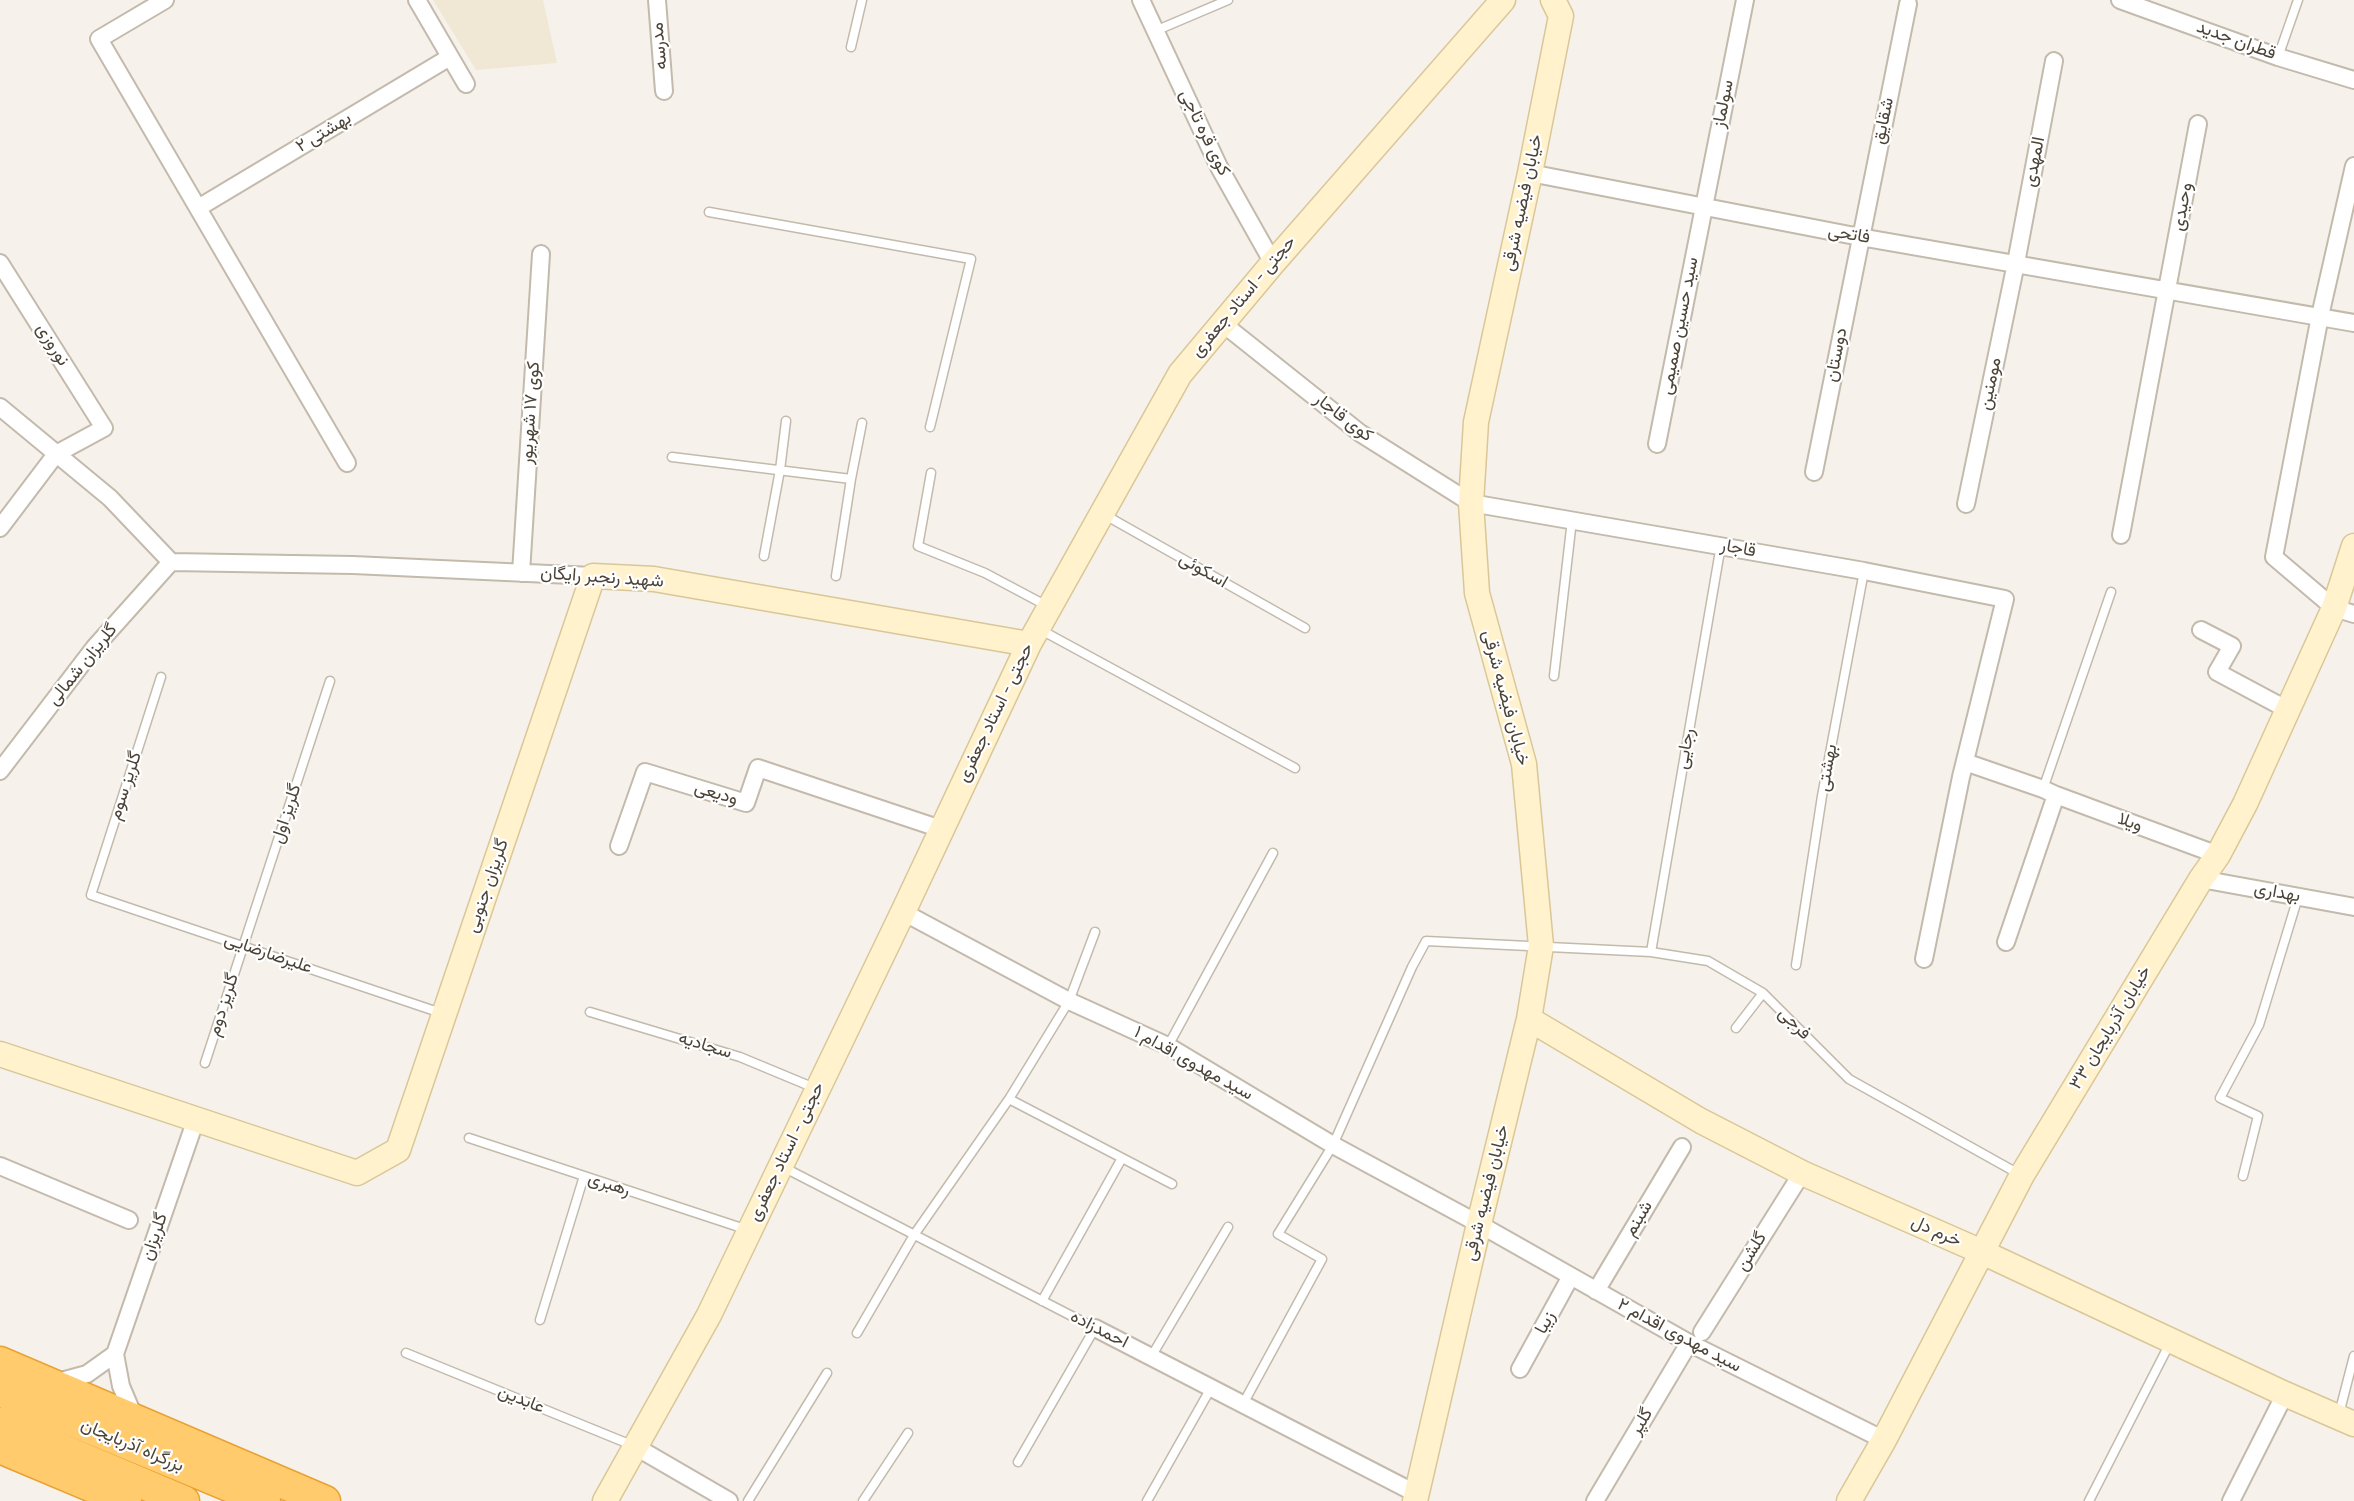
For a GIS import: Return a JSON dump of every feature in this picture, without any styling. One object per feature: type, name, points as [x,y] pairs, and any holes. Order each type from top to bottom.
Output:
[{"type":"highway","points":[[0,1362],[325,1501]]},
{"type":"highway","name":"بزرگراه آذربایجان","points":[[0,1390],[265,1501]]},
{"type":"highway","name":"بزرگراه آذربایجان","points":[[0,1423],[184,1501]]},
{"type":"highway","points":[[0,1448],[126,1501]]},
{"type":"street","points":[[165,0],[99,39],[347,463]]},
{"type":"street","points":[[417,0],[466,84]]},
{"type":"street","name":"مدرسه","points":[[657,0],[664,91]]},
{"type":"street","name":"کوی قره تاجی","points":[[1141,0],[1219,167],[1273,263]]},
{"type":"street","name":"حجتی - استاد جعفری","points":[[605,1501],[709,1315],[1033,636],[1180,374],[1273,263],[1503,0]]},
{"type":"street","name":"خیابان فیضیه شرقی","points":[[1416,1497],[1529,1019],[1541,946],[1524,764],[1477,593],[1471,502],[1476,422],[1561,16],[1553,0]]},
{"type":"street","name":"سولماز","points":[[1703,207],[1745,0]]},
{"type":"street","name":"قطران جدید","points":[[2120,0],[2142,3],[2278,57],[2354,80]]},
{"type":"street","name":"شقایق","points":[[1860,237],[1908,4]]},
{"type":"street","name":"بهشتی ۲","points":[[198,208],[450,57]]},
{"type":"street","name":"المهدی","points":[[2016,263],[2054,61]]},
{"type":"street","name":"وحیدی","points":[[2169,290],[2198,124]]},
{"type":"street","points":[[2344,611],[2274,557],[2320,316],[2354,166]]},
{"type":"street","name":"فاتحی","points":[[1530,172],[1860,237],[2354,323]]},
{"type":"street","name":"سید حسین صمیمی","points":[[1657,444],[1703,207]]},
{"type":"street","name":"دوستان","points":[[1814,472],[1860,237]]},
{"type":"street","name":"کوی ۱۷ شهریور","points":[[521,573],[541,254]]},
{"type":"street","name":"نوروزی","points":[[0,263],[104,428],[56,454]]},
{"type":"street","name":"مومنین","points":[[1966,504],[2016,263]]},
{"type":"street","points":[[2121,535],[2169,290]]},
{"type":"street","name":"کوی قاجار","points":[[1222,323],[1360,433],[1471,502]]},
{"type":"street","points":[[1,410],[110,498],[171,562]]},
{"type":"street","points":[[0,528],[56,454]]},
{"type":"street","name":"قاجار","points":[[1471,502],[1864,571],[2005,599],[1965,762]]},
{"type":"street","name":"خیابان آذربایجان ۳۳","points":[[1849,1501],[1884,1440],[2022,1175],[2201,879],[2218,855],[2245,804],[2288,710],[2344,611],[2354,546]]},
{"type":"street","name":"شهید رنجبر رایگان","points":[[171,562],[353,565],[654,579],[1033,636]]},
{"type":"street","name":"گلریزان شمالی","points":[[0,771],[94,648],[171,562]]},
{"type":"street","name":"گلریزان جنوبی","points":[[195,1119],[357,1173],[398,1150],[593,576]]},
{"type":"street","points":[[2201,630],[2232,646],[2217,672],[2288,710]]},
{"type":"street","points":[[1924,959],[1965,762]]},
{"type":"street","name":"ویلا","points":[[1965,762],[2218,855]]},
{"type":"street","name":"ودیعی","points":[[619,846],[645,772],[746,803],[759,768],[941,829]]},
{"type":"street","points":[[2006,942],[2050,792]]},
{"type":"street","name":"بهداری","points":[[2201,879],[2354,907]]},
{"type":"street","name":"سید مهدوی اقدام ۱","points":[[903,912],[1070,1001],[1167,1046],[1333,1144],[1479,1224]]},
{"type":"street","name":"خرم دل","points":[[1529,1019],[1701,1121],[1802,1173],[1982,1252],[2285,1394],[2346,1420]]},
{"type":"street","points":[[0,1054],[195,1119]]},
{"type":"street","name":"گلریزان","points":[[135,1419],[121,1386],[115,1354],[195,1119]]},
{"type":"street","name":"شبنم","points":[[1596,1291],[1682,1147]]},
{"type":"street","points":[[0,1166],[129,1220]]},
{"type":"street","name":"گلشن","points":[[1702,1332],[1802,1173]]},
{"type":"street","name":"سید مهدوی اقدام ۲","points":[[1479,1224],[1689,1343],[1884,1440]]},
{"type":"street","name":"زیبا","points":[[1520,1369],[1571,1276]]},
{"type":"street","name":"احمدزاده","points":[[1095,1328],[1244,1404],[1416,1497]]},
{"type":"street","name":"گلپر","points":[[1595,1501],[1689,1343]]},
{"type":"street","points":[[52,1384],[87,1374],[115,1354]]},
{"type":"street","points":[[2231,1501],[2285,1394]]},
{"type":"street","points":[[636,1447],[729,1501]]},
{"type":"lane","points":[[851,47],[862,0]]},
{"type":"lane","points":[[1155,31],[1228,0]]},
{"type":"lane","points":[[2278,57],[2298,0]]},
{"type":"lane","points":[[709,212],[971,259],[930,427]]},
{"type":"lane","points":[[764,556],[780,470],[786,421]]},
{"type":"lane","points":[[836,576],[862,423]]},
{"type":"lane","points":[[672,457],[851,479]]},
{"type":"lane","points":[[931,473],[918,546],[985,573],[1050,607]]},
{"type":"lane","name":"اسکوئی","points":[[1102,513],[1305,628]]},
{"type":"lane","points":[[1554,676],[1572,520]]},
{"type":"lane","name":"رجایی","points":[[1651,952],[1720,545]]},
{"type":"lane","name":"بهشتی","points":[[1796,965],[1822,795],[1864,571]]},
{"type":"lane","points":[[2050,792],[2111,592]]},
{"type":"lane","points":[[1033,636],[1294,768]]},
{"type":"lane","name":"گلریز سوم","points":[[91,895],[161,677]]},
{"type":"lane","name":"گلریز اول","points":[[243,946],[330,681]]},
{"type":"lane","points":[[1167,1046],[1273,853]]},
{"type":"lane","name":"علیرضارضایی","points":[[91,895],[444,1014]]},
{"type":"lane","points":[[2243,1176],[2258,1116],[2220,1098],[2259,1025],[2298,897]]},
{"type":"lane","points":[[856,1333],[914,1235],[1009,1098],[1070,1001],[1095,932]]},
{"type":"lane","name":"فرجی","points":[[1333,1144],[1412,967],[1426,941],[1541,946],[1651,952],[1708,961],[1763,993],[1849,1079],[2022,1175]]},
{"type":"lane","name":"گلریز دوم","points":[[205,1063],[243,946]]},
{"type":"lane","points":[[1736,1028],[1763,993]]},
{"type":"lane","name":"سجادیه","points":[[590,1012],[740,1057],[817,1089]]},
{"type":"lane","points":[[1009,1098],[1172,1184]]},
{"type":"lane","name":"رهبری","points":[[469,1138],[749,1231]]},
{"type":"lane","points":[[1244,1404],[1322,1259],[1278,1234],[1333,1144]]},
{"type":"lane","points":[[1042,1301],[1122,1158]]},
{"type":"lane","name":"احمدزاده","points":[[780,1166],[1095,1328]]},
{"type":"lane","points":[[540,1320],[584,1176]]},
{"type":"lane","points":[[1151,1357],[1227,1227]]},
{"type":"lane","points":[[1018,1462],[1095,1328]]},
{"type":"lane","points":[[2089,1501],[2171,1341]]},
{"type":"lane","name":"عابدین","points":[[406,1353],[636,1447]]},
{"type":"lane","points":[[2346,1420],[2354,1356]]},
{"type":"lane","points":[[748,1501],[828,1373]]},
{"type":"lane","points":[[1147,1501],[1211,1388]]},
{"type":"lane","points":[[863,1501],[908,1432]]},
{"type":"shaded area","points":[[433,0],[543,0],[557,63],[476,70]]}]
